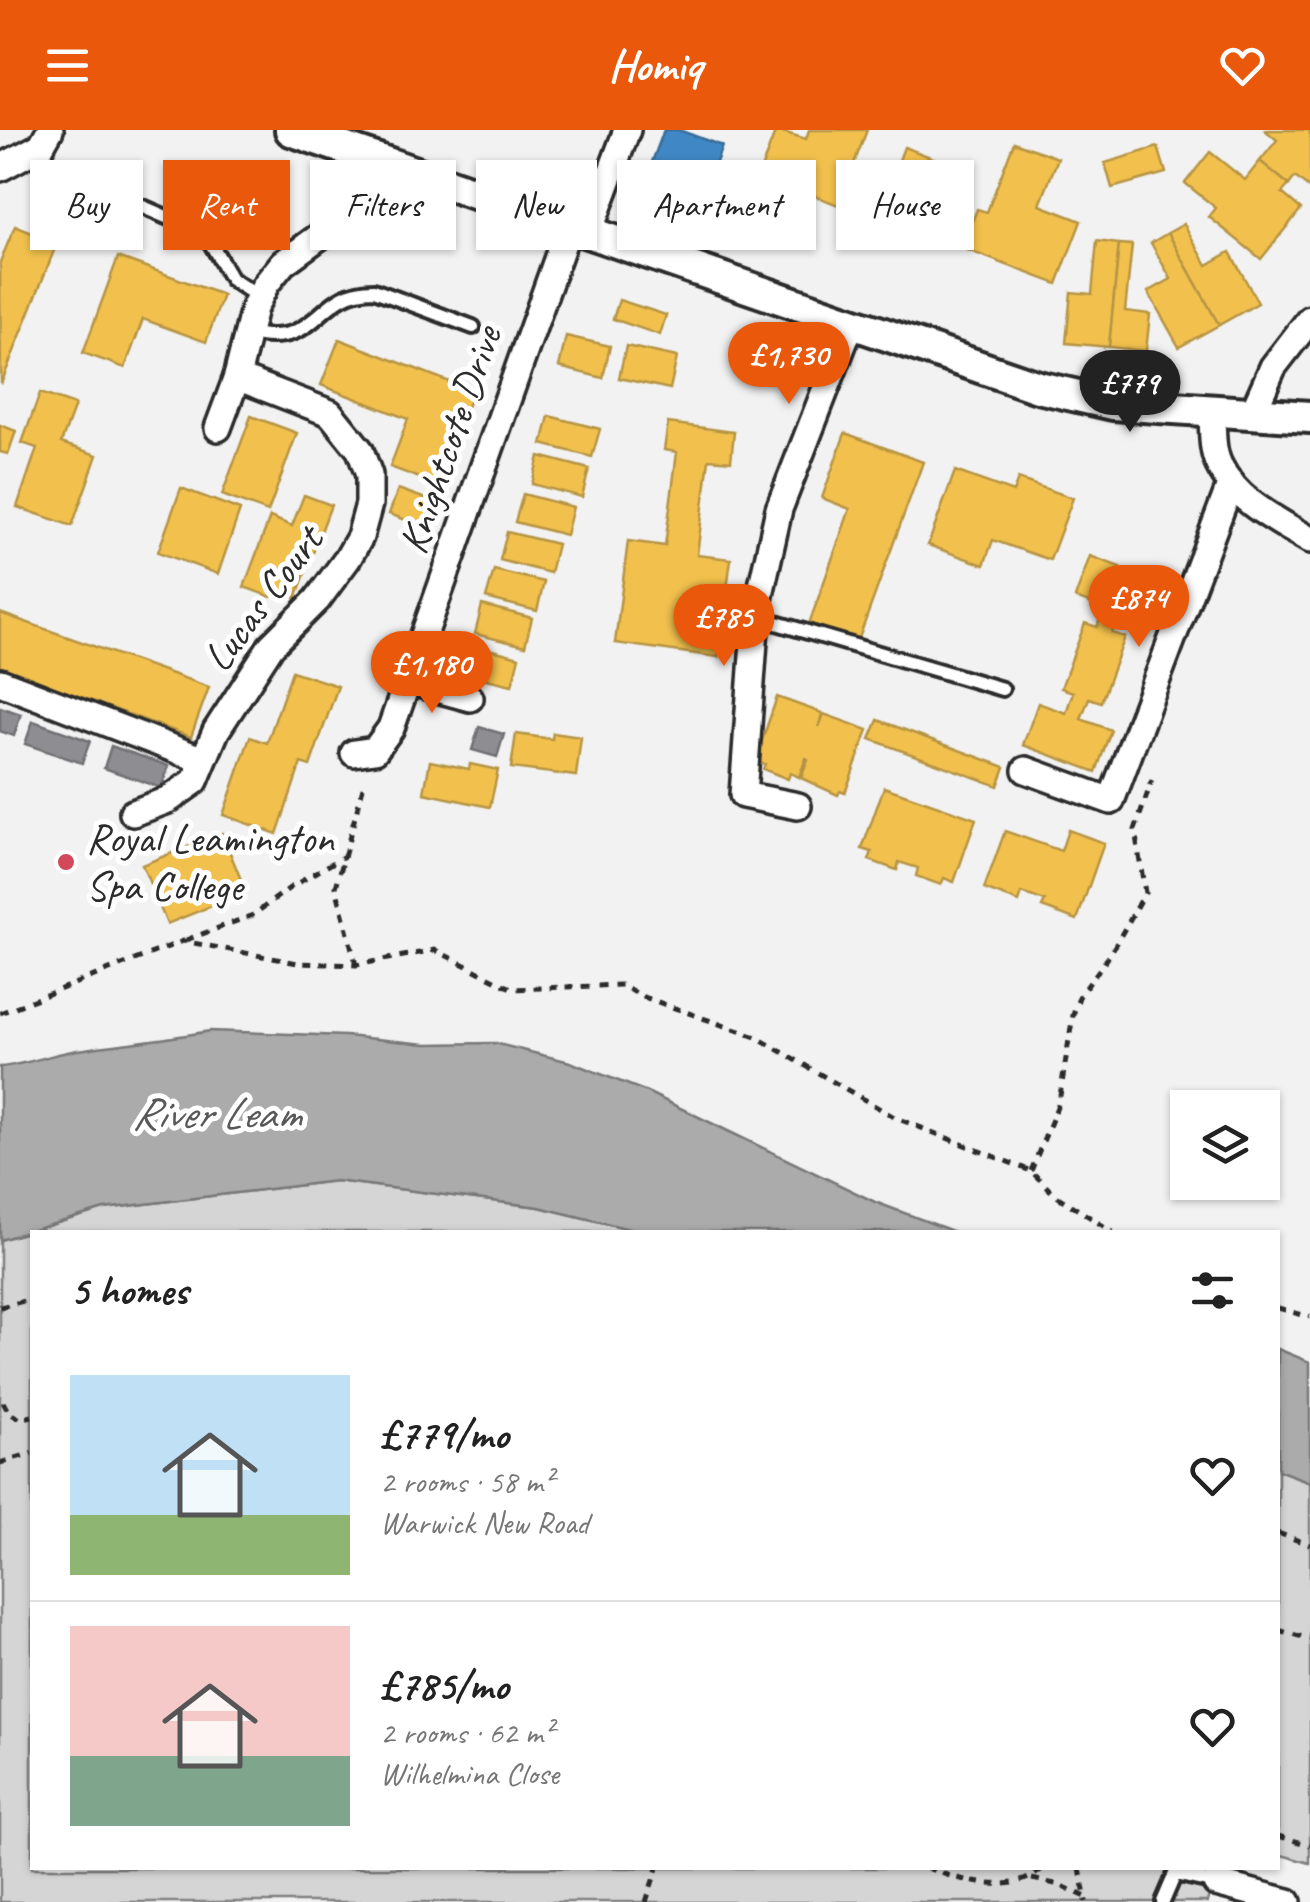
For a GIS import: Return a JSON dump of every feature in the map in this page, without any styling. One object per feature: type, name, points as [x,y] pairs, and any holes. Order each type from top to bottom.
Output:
[{"type":"street","points":[[0,168],[41,146],[50,130]]},
{"type":"street","points":[[291,130],[476,194]]},
{"type":"street","name":"Knightcote Drive","points":[[597,191],[626,130]]},
{"type":"street","points":[[218,428],[259,297],[284,263],[330,224],[358,154]]},
{"type":"street","points":[[597,235],[1038,388],[1113,404],[1310,417]]},
{"type":"street","name":"Knightcote Drive","points":[[354,754],[375,750],[384,740],[571,250]]},
{"type":"street","points":[[1253,412],[1272,367],[1310,318]]},
{"type":"street","points":[[798,806],[743,796],[756,617],[779,509],[851,324]]},
{"type":"street","name":"Lucas Court","points":[[133,812],[182,792],[195,781],[216,731],[272,646],[317,600],[360,537],[371,490],[360,450],[330,414],[236,376]]},
{"type":"street","points":[[1212,410],[1218,463],[1231,483],[1256,506],[1310,540]]},
{"type":"street","points":[[1026,770],[1111,801],[1231,483]]},
{"type":"street","points":[[0,682],[203,760]]},
{"type":"street","points":[[408,682],[470,698]]},
{"type":"street","points":[[1216,1883],[1288,1902]]},
{"type":"lane","points":[[143,207],[199,231],[209,240],[231,279],[259,297]]},
{"type":"lane","points":[[248,332],[286,337],[302,331],[342,296],[358,290],[374,290],[473,327]]},
{"type":"lane","points":[[756,617],[1002,688]]},
{"type":"lane","points":[[1163,1902],[1175,1874],[1216,1883]]},
{"type":"path","points":[[1030,1171],[1059,1102],[1072,1015],[1079,997],[1145,893],[1135,830],[1153,777]]},
{"type":"path","points":[[356,965],[336,887],[365,780]]},
{"type":"path","points":[[0,1013],[253,915],[346,855]]},
{"type":"path","points":[[183,941],[298,964],[356,965],[436,950],[513,989],[622,985],[641,996],[756,1037],[896,1118],[1030,1171],[1055,1195],[1110,1230]]},
{"type":"path","points":[[0,1306],[30,1300]]},
{"type":"path","points":[[1280,1309],[1310,1317]]},
{"type":"path","points":[[3,1402],[9,1413],[21,1418],[30,1416]]},
{"type":"path","points":[[0,1462],[30,1454]]},
{"type":"path","points":[[1280,1534],[1310,1545]]},
{"type":"path","points":[[1280,1631],[1310,1639]]},
{"type":"path","points":[[1280,1836],[1310,1844]]},
{"type":"path","points":[[646,1902],[656,1870]]},
{"type":"path","points":[[932,1870],[1000,1885],[1032,1879],[1060,1885],[1086,1900]]},
{"type":"path","points":[[1032,1879],[1041,1870]]},
{"type":"path","points":[[1080,1870],[1086,1900]]},
{"type":"shaded area","points":[[336,1181],[539,1207],[634,1230],[34,1230],[104,1209]]},
{"type":"shaded area","points":[[30,1231],[30,1870],[1215,1870],[1207,1902],[0,1902],[0,1240]]},
{"type":"shaded area","points":[[1280,1471],[1310,1482],[1310,1863],[1280,1855]]},
{"type":"water","name":"River Leam","points":[[210,1031],[346,1036],[426,1044],[494,1043],[570,1062],[647,1092],[875,1202],[950,1230],[634,1230],[539,1207],[336,1181],[104,1209],[0,1240],[0,1067],[74,1051]]},
{"type":"water","points":[[1280,1350],[1310,1362],[1310,1482],[1280,1471]]},
{"type":"building: Homes","points":[[776,130],[806,139],[809,130],[867,130],[855,160],[836,160],[836,204],[816,196],[816,160],[764,160]]},
{"type":"building: Homes","points":[[1265,130],[1310,130],[1310,189],[1295,177],[1289,185],[1260,161],[1277,140]]},
{"type":"building: Homes","points":[[1014,142],[1058,158],[1040,205],[1081,221],[1057,284],[967,250],[974,250],[977,209],[987,212]]},
{"type":"building: Homes","points":[[904,147],[938,160],[899,160]]},
{"type":"building: Homes","points":[[1158,147],[1166,173],[1112,188],[1105,163]]},
{"type":"building: Homes","points":[[1210,152],[1245,180],[1260,161],[1289,185],[1282,193],[1301,209],[1261,259],[1209,217],[1216,208],[1185,183]]},
{"type":"building: Homes","points":[[1184,224],[1207,265],[1230,252],[1258,303],[1219,325],[1168,233]]},
{"type":"building: Homes","points":[[15,226],[30,232],[30,250],[54,250],[1,384],[0,262]]},
{"type":"building: Homes","points":[[1168,233],[1219,325],[1179,347],[1148,292],[1171,279],[1151,243]]},
{"type":"building: Homes","points":[[1097,241],[1119,244],[1109,347],[1066,343],[1071,292],[1092,294]]},
{"type":"building: Homes","points":[[1119,244],[1132,245],[1125,311],[1150,314],[1146,351],[1109,347]]},
{"type":"building: Homes","points":[[118,257],[223,295],[206,342],[143,319],[125,368],[83,353]]},
{"type":"building: Homes","points":[[619,300],[666,315],[660,335],[613,319]]},
{"type":"building: Homes","points":[[566,336],[610,346],[603,378],[559,367]]},
{"type":"building: Homes","points":[[339,339],[473,391],[438,485],[390,467],[408,419],[321,385]]},
{"type":"building: Homes","points":[[626,346],[677,357],[670,389],[619,378]]},
{"type":"building: Homes","points":[[40,393],[75,405],[61,443],[97,455],[72,526],[17,507],[37,448],[22,443]]},
{"type":"building: Homes","points":[[251,416],[297,433],[268,512],[222,495]]},
{"type":"building: Homes","points":[[549,416],[600,429],[592,457],[542,444]]},
{"type":"building: Homes","points":[[668,423],[734,432],[731,461],[709,459],[697,555],[731,559],[718,657],[615,643],[628,541],[665,546],[677,452],[664,450]]},
{"type":"building: Homes","points":[[0,425],[16,431],[8,454],[0,452]]},
{"type":"building: Homes","points":[[845,433],[923,462],[858,641],[809,624],[850,509],[822,498]]},
{"type":"building: Homes","points":[[539,456],[589,469],[582,497],[532,484]]},
{"type":"building: Homes","points":[[955,471],[1013,492],[1018,479],[1073,498],[1050,560],[993,540],[984,565],[928,545]]},
{"type":"building: Homes","points":[[181,488],[240,510],[218,574],[158,552]]},
{"type":"building: Homes","points":[[398,489],[440,504],[431,529],[389,514]]},
{"type":"building: Homes","points":[[523,494],[573,507],[566,535],[515,522]]},
{"type":"building: Homes","points":[[304,495],[331,505],[296,598],[274,590],[271,597],[244,587],[270,517],[292,526]]},
{"type":"building: Homes","points":[[507,532],[557,544],[550,573],[500,560]]},
{"type":"building: Homes","points":[[1090,556],[1120,567],[1114,581],[1125,585],[1130,571],[1161,583],[1147,624],[1119,614],[1112,633],[1125,637],[1101,702],[1089,698],[1081,719],[1111,730],[1096,772],[1023,745],[1038,703],[1066,713],[1073,692],[1061,688],[1085,623],[1097,627],[1104,608],[1075,598]]},
{"type":"building: Homes","points":[[494,570],[544,582],[537,611],[486,598]]},
{"type":"building: Homes","points":[[482,605],[532,618],[525,646],[475,634]]},
{"type":"building: Homes","points":[[0,613],[209,687],[191,737],[0,668]]},
{"type":"building: Homes","points":[[469,644],[519,657],[512,685],[461,673]]},
{"type":"building: Homes","points":[[292,671],[338,686],[310,766],[301,763],[277,834],[223,815],[250,737],[267,743]]},
{"type":"building: Homes","points":[[777,697],[822,713],[819,727],[824,714],[868,730],[845,793],[840,791],[838,795],[801,778],[806,758],[799,777],[790,773],[788,779],[763,769],[765,764],[755,761]]},
{"type":"building: Homes","points":[[878,720],[1005,767],[998,786],[870,739]]},
{"type":"building: Homes","points":[[553,733],[581,737],[576,776],[511,768],[516,734],[552,739]]},
{"type":"building: Homes","points":[[430,761],[498,770],[490,807],[424,793]]},
{"type":"building: Homes","points":[[884,787],[976,819],[954,882],[944,878],[941,885],[916,876],[918,868],[899,862],[897,870],[869,860],[872,852],[862,849]]},
{"type":"building: Homes","points":[[1068,830],[1104,843],[1077,920],[1042,907],[1045,901],[1022,893],[1019,902],[984,889],[1005,831],[1061,851]]},
{"type":"building: Homes","points":[[222,833],[246,892],[167,924],[142,865]]},
{"type":"building: Schools","points":[[664,130],[679,130],[722,146],[717,160],[653,160]]},
{"type":"building: Industry","points":[[0,707],[21,714],[14,736],[0,731]]},
{"type":"building: Industry","points":[[33,721],[90,741],[82,763],[25,744]]},
{"type":"building: Industry","points":[[479,727],[504,734],[497,757],[472,750]]},
{"type":"building: Industry","points":[[111,746],[169,766],[161,788],[104,768]]},
{"type":"place","name":"Royal Leamington Spa College","points":[[66,862]]}]
